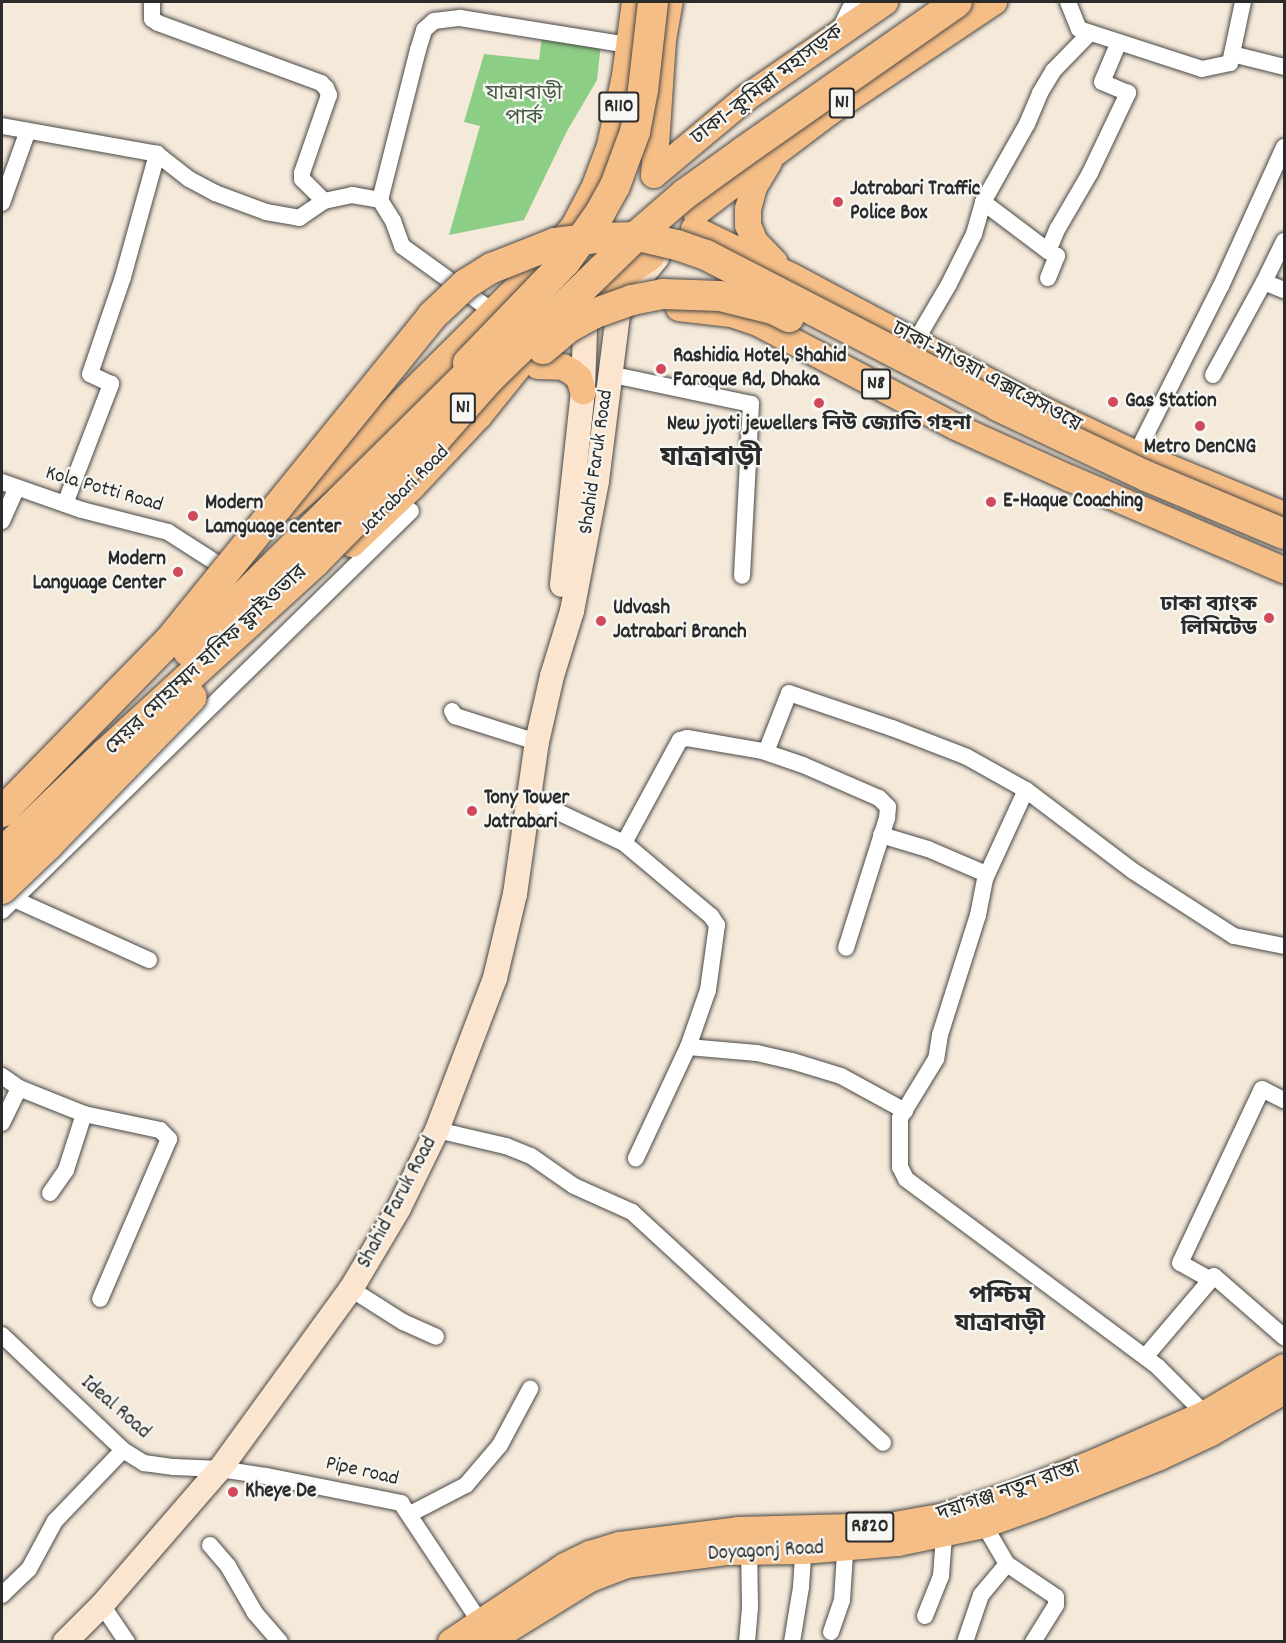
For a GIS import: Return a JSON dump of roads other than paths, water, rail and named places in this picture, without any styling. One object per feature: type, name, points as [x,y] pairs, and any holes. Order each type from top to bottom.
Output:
[{"type":"highway","points":[[438,401],[480,349],[566,261],[600,213],[619,177],[635,132],[643,90],[653,2]]},
{"type":"highway","name":"মেয়র মোহাম্মদ হানিফ ফ্লাইওভার","points":[[2,829],[148,692],[438,401],[621,226],[776,105],[927,2]]},
{"type":"highway","name":"মেয়র মোহাম্মদ হানিফ ফ্লাইওভার","points":[[2,853],[106,753],[315,562],[436,439],[490,378],[634,237],[685,194],[808,104],[957,2]]},
{"type":"highway","points":[[2,812],[183,625],[432,316],[466,284],[492,268],[555,243],[594,238],[642,237],[706,255],[998,406],[1146,476],[1284,534]]},
{"type":"highway","points":[[436,439],[568,328],[593,314],[632,300],[663,294],[720,296],[773,309],[1084,467],[1284,553]]},
{"type":"highway","points":[[9,894],[169,724],[315,562]]},
{"type":"main road","name":"R110","points":[[554,251],[585,207],[610,146],[635,2]]},
{"type":"main road","name":"R110","points":[[654,176],[663,40],[670,2]]},
{"type":"main road","name":"ঢাকা–কুমিল্লা মহাসড়ক","points":[[654,176],[746,98],[885,2]]},
{"type":"main road","name":"N1","points":[[695,221],[782,145],[994,2]]},
{"type":"main road","points":[[657,119],[662,128],[673,138],[691,144]]},
{"type":"main road","points":[[782,145],[762,171],[754,187],[748,208],[748,225],[755,242],[791,276]]},
{"type":"main road","points":[[2,801],[128,672],[221,566],[340,462],[554,251],[615,216],[627,188],[640,178],[654,176],[672,180],[681,185],[693,203],[695,221],[680,249],[654,258],[640,255],[623,242],[615,216]]},
{"type":"main road","name":"Shahid Faruk Road","points":[[552,676],[583,391],[586,300],[615,216]]},
{"type":"main road","name":"ঢাকা-মাওয়া এক্সপ্রেসওয়ে","points":[[695,221],[791,276],[1007,393],[1136,454],[1284,515]]},
{"type":"main road","points":[[554,251],[586,300]]},
{"type":"main road","name":"Shahid Faruk Road","points":[[65,1641],[102,1605],[220,1469],[351,1289],[399,1208],[437,1130],[495,978],[515,894],[537,742],[552,676],[572,611],[597,481],[618,314],[654,258]]},
{"type":"main road","name":"Jatrabari Road","points":[[2,875],[412,487],[479,416],[526,357],[586,300],[654,258]]},
{"type":"main road","name":"N8","points":[[479,416],[538,366],[584,332],[618,314],[649,307],[723,312],[756,322],[966,431],[1284,570]]},
{"type":"main road","points":[[538,366],[563,367],[579,378],[583,391]]},
{"type":"main road","name":"দয়াগঞ্জ নতুন রাস্তা","points":[[451,1641],[489,1636],[565,1566],[590,1554],[620,1545],[846,1538],[889,1526],[945,1525],[980,1516],[1205,1414],[1284,1367]]},
{"type":"main road","name":"R820","points":[[980,1516],[1040,1505],[1160,1456],[1212,1433],[1284,1391]]},
{"type":"street","points":[[152,2],[152,19],[158,23],[321,82],[329,95],[302,173],[302,179],[324,201]]},
{"type":"street","points":[[838,33],[853,2]]},
{"type":"street","points":[[1068,2],[1079,29],[1202,69],[1230,63],[1243,2]]},
{"type":"street","points":[[492,311],[402,246],[393,221],[380,200],[424,30],[434,21],[460,18],[629,45]]},
{"type":"street","points":[[915,342],[974,234],[983,202],[1053,71],[1090,33]]},
{"type":"street","points":[[1048,251],[1128,93],[1102,82],[1119,42]]},
{"type":"street","points":[[1232,54],[1284,67]]},
{"type":"street","points":[[2,126],[27,133],[157,154],[189,179],[214,193],[266,213],[299,218],[324,201],[352,195],[380,200]]},
{"type":"street","points":[[2,203],[27,133]]},
{"type":"street","points":[[1136,454],[1221,285],[1284,147]]},
{"type":"street","points":[[65,504],[111,384],[90,375],[123,277],[157,154]]},
{"type":"street","points":[[983,202],[1057,256],[1048,278]]},
{"type":"street","points":[[1213,375],[1284,241]]},
{"type":"street","points":[[1264,282],[1284,290]]},
{"type":"street","points":[[609,374],[751,404],[742,576]]},
{"type":"street","points":[[2,522],[9,485]]},
{"type":"street","name":"Kola Potti Road","points":[[9,485],[65,504],[168,532],[221,566]]},
{"type":"street","points":[[2,911],[9,894],[411,511]]},
{"type":"street","points":[[766,753],[789,693],[891,728],[968,757],[1026,790],[1082,830],[1133,871],[1234,936],[1284,946]]},
{"type":"street","points":[[452,711],[455,716],[537,742]]},
{"type":"street","points":[[624,843],[680,740],[687,738],[766,753],[803,765],[879,798],[888,807],[846,948]]},
{"type":"street","points":[[985,879],[1026,790]]},
{"type":"street","points":[[528,802],[556,811],[624,843],[711,916],[717,925],[708,990],[688,1047],[636,1158]]},
{"type":"street","points":[[881,835],[970,866],[986,874],[978,915],[940,1035],[936,1059],[900,1118],[900,1167],[906,1179],[1145,1357],[1205,1414]]},
{"type":"street","points":[[9,894],[149,960]]},
{"type":"street","points":[[688,1047],[757,1053],[792,1061],[841,1076],[905,1111]]},
{"type":"street","points":[[2,1076],[19,1088],[84,1114],[160,1130],[169,1139],[100,1299]]},
{"type":"street","points":[[2,1123],[19,1088]]},
{"type":"street","points":[[1211,1280],[1180,1263],[1262,1089],[1284,1100]]},
{"type":"street","points":[[50,1193],[66,1170],[84,1114]]},
{"type":"street","points":[[437,1130],[506,1146],[531,1156],[574,1186],[632,1212],[883,1443]]},
{"type":"street","points":[[1145,1357],[1214,1276],[1284,1337]]},
{"type":"street","points":[[351,1289],[403,1322],[436,1337]]},
{"type":"street","name":"Ideal Road","points":[[2,1335],[123,1450],[144,1463],[220,1469]]},
{"type":"street","points":[[410,1514],[466,1485],[500,1445],[530,1389]]},
{"type":"street","points":[[2,1595],[29,1569],[55,1521],[123,1450]]},
{"type":"street","name":"Pipe road","points":[[220,1469],[393,1499],[401,1503],[489,1636]]},
{"type":"street","points":[[980,1516],[1007,1564],[1056,1597],[1056,1605],[1033,1641]]},
{"type":"street","points":[[925,1616],[941,1576],[945,1525]]},
{"type":"street","points":[[831,1632],[842,1600],[846,1538]]},
{"type":"street","points":[[747,1641],[750,1608],[749,1540]]},
{"type":"street","points":[[792,1641],[804,1540]]},
{"type":"street","points":[[210,1545],[228,1566],[255,1613],[280,1641]]},
{"type":"street","points":[[965,1641],[981,1595],[1007,1564]]},
{"type":"street","points":[[102,1605],[127,1641]]},
{"type":"place","name":"Jatrabari Traffic Police Box","points":[[838,202]]},
{"type":"place","name":"Rashidia Hotel, Shahid Faroque Rd, Dhaka","points":[[661,369]]},
{"type":"place","name":"Gas Station","points":[[1113,402]]},
{"type":"place","name":"New jyoti jewellers নিউ জ্যোতি গহনা","points":[[819,403]]},
{"type":"place","name":"Metro DenCNG","points":[[1200,426]]},
{"type":"place","name":"E-Haque Coaching","points":[[991,502]]},
{"type":"place","name":"Modern Lamguage center","points":[[193,516]]},
{"type":"place","name":"Modern Language Center","points":[[178,572]]},
{"type":"place","name":"ঢাকা ব্যাংক লিমিটেড","points":[[1269,618]]},
{"type":"place","name":"Udvash Jatrabari Branch","points":[[601,621]]},
{"type":"place","name":"Tony Tower Jatrabari","points":[[472,811]]},
{"type":"place","name":"Kheye De","points":[[233,1492]]},
{"type":"district","name":"যাত্রাবাড়ী","points":[[711,460]]},
{"type":"district","name":"পশ্চিম যাত্রাবাড়ী","points":[[1000,1312]]},
{"type":"park label","name":"যাত্রাবাড়ী পার্ক","points":[[524,107]]}]
